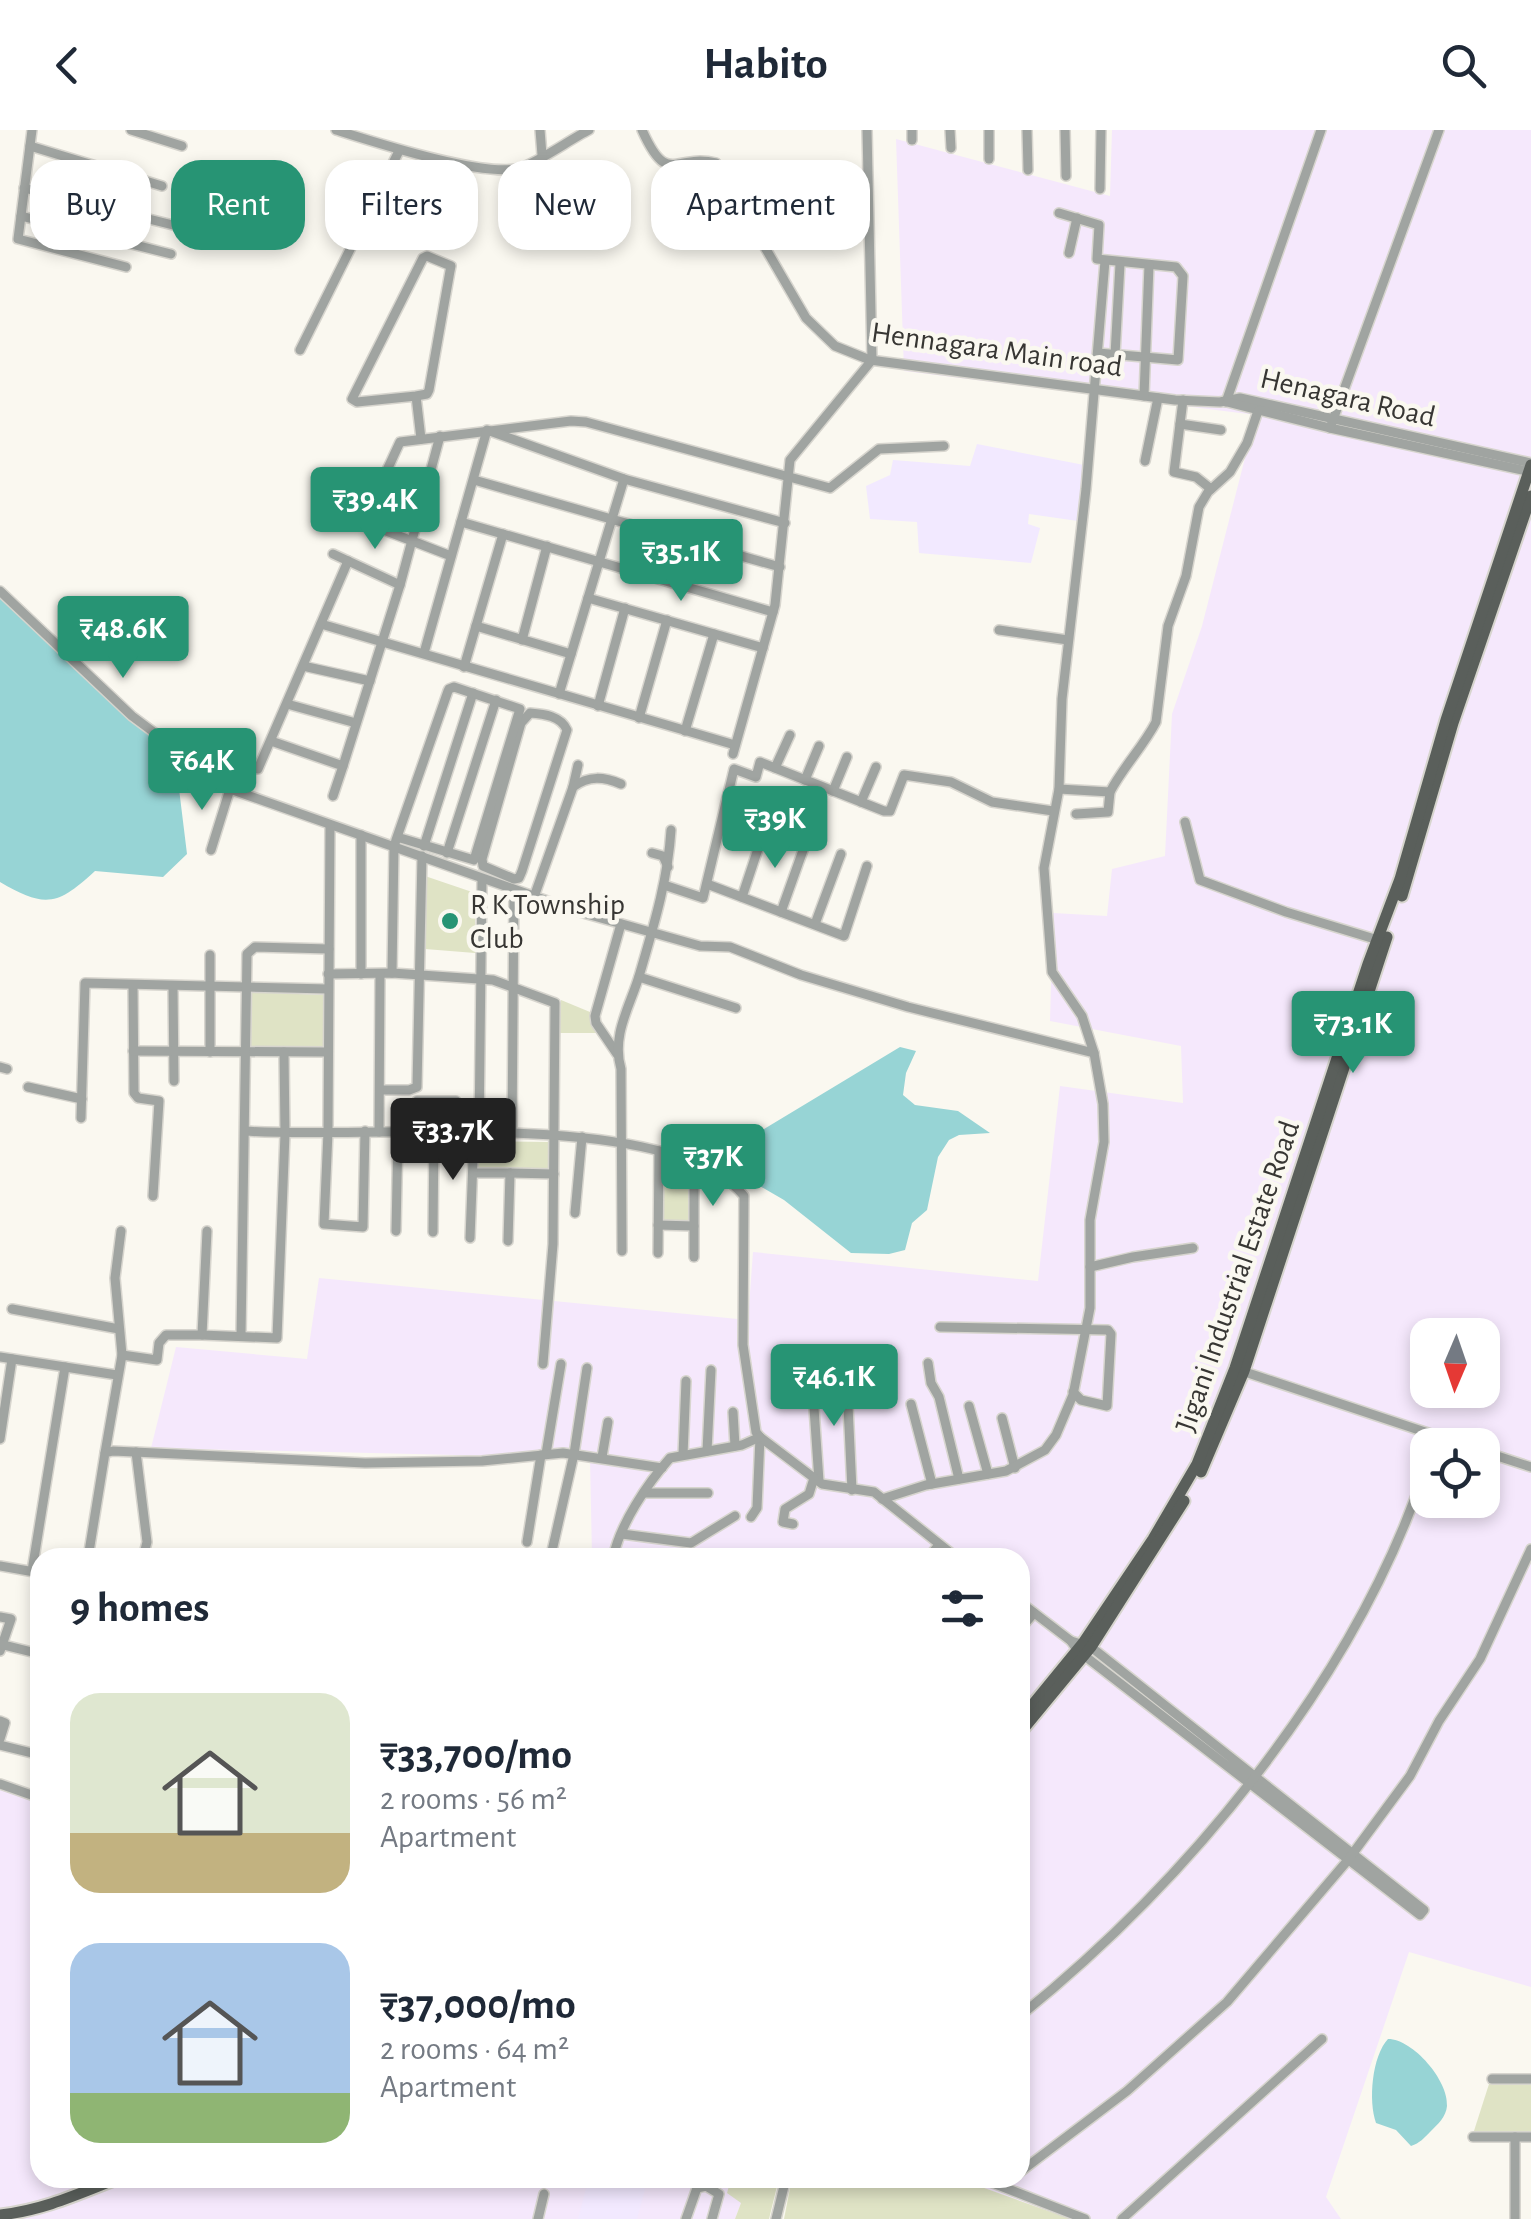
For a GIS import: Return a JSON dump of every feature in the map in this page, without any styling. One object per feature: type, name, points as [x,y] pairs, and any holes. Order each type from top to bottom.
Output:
[{"type":"main road","name":"Jigani Industrial Estate Road","points":[[1240,1370],[1530,468]]},
{"type":"main road","name":"Jigani Industrial Estate Road","points":[[1030,1720],[1162,1541],[1204,1466],[1408,880],[1465,688],[1531,496]]},
{"type":"main road","name":"Jigani Industrial Estate Road","points":[[1030,1708],[1081,1647]]},
{"type":"main road","points":[[7,2219],[92,2188]]},
{"type":"main road","points":[[0,2215],[28,2213]]},
{"type":"street","points":[[32,130],[18,239],[126,267]]},
{"type":"street","points":[[131,130],[182,146]]},
{"type":"street","points":[[336,130],[399,150],[498,170],[516,169],[589,130]]},
{"type":"street","points":[[540,130],[542,155]]},
{"type":"street","name":"Hennagara Main road","points":[[642,130],[654,157],[670,166],[716,163],[806,318],[835,346],[872,360],[1158,398],[1226,402]]},
{"type":"street","points":[[321,624],[686,731],[734,750],[773,612],[790,460],[872,360],[867,130]]},
{"type":"street","points":[[950,130],[951,148]]},
{"type":"street","points":[[989,130],[989,159]]},
{"type":"street","points":[[1026,130],[1028,170]]},
{"type":"street","points":[[1065,130],[1066,176]]},
{"type":"street","points":[[1100,190],[1101,130]]},
{"type":"street","points":[[1226,402],[1321,130]]},
{"type":"street","points":[[1332,424],[1438,130]]},
{"type":"street","points":[[30,146],[162,186]]},
{"type":"street","points":[[300,350],[399,150]]},
{"type":"street","points":[[24,188],[171,225]]},
{"type":"street","points":[[1059,213],[1099,225],[1097,259],[1176,267],[1183,276],[1181,357],[1174,361],[1098,353]]},
{"type":"street","points":[[21,216],[170,254]]},
{"type":"street","points":[[1069,253],[1077,218]]},
{"type":"street","points":[[428,256],[450,266],[450,271],[430,390],[416,396],[357,402],[352,398],[423,258],[428,256]]},
{"type":"street","points":[[882,1498],[1014,1468],[1045,1450],[1056,1435],[1073,1392],[1090,1308],[1090,1220],[1104,1142],[1103,1104],[1094,1052],[1082,1016],[1052,972],[1044,868],[1059,788],[1062,699],[1105,261]]},
{"type":"street","points":[[1115,355],[1120,264]]},
{"type":"street","points":[[1144,396],[1149,265]]},
{"type":"street","points":[[860,356],[873,336]]},
{"type":"street","points":[[416,396],[421,439]]},
{"type":"street","points":[[1146,461],[1158,398]]},
{"type":"street","name":"Henagara Road","points":[[1226,402],[1240,398],[1332,424]]},
{"type":"street","points":[[1183,400],[1174,472],[1196,477],[1211,490]]},
{"type":"street","name":"Henagara Road","points":[[1226,402],[1530,468]]},
{"type":"street","points":[[1076,814],[1108,812],[1110,792],[1156,722],[1168,626],[1186,576],[1199,507],[1239,458],[1258,411]]},
{"type":"street","points":[[381,483],[400,442],[586,422],[830,488],[879,449],[944,446]]},
{"type":"street","points":[[1180,424],[1221,430]]},
{"type":"street","points":[[487,430],[624,479],[785,524]]},
{"type":"street","points":[[424,653],[487,430]]},
{"type":"street","points":[[333,796],[400,585],[440,436]]},
{"type":"street","points":[[362,474],[420,501]]},
{"type":"street","points":[[559,694],[624,479]]},
{"type":"street","points":[[474,480],[780,568]]},
{"type":"street","points":[[350,517],[451,556]]},
{"type":"street","points":[[461,522],[773,612]]},
{"type":"street","points":[[464,667],[504,534]]},
{"type":"street","points":[[522,640],[546,546]]},
{"type":"street","points":[[334,554],[400,585]]},
{"type":"street","points":[[258,769],[348,561]]},
{"type":"street","points":[[0,591],[132,716],[230,789],[361,836],[423,851],[534,897],[621,924],[700,946],[730,947],[801,975],[908,1007],[1094,1052]]},
{"type":"street","points":[[588,598],[763,648]]},
{"type":"street","points":[[598,706],[624,608]]},
{"type":"street","points":[[640,718],[666,620]]},
{"type":"street","points":[[476,626],[571,654]]},
{"type":"street","points":[[999,630],[1068,640]]},
{"type":"street","points":[[686,731],[714,634]]},
{"type":"street","points":[[303,666],[370,682]]},
{"type":"street","points":[[392,973],[395,842],[450,688],[516,706],[520,714],[475,858],[423,851]]},
{"type":"street","points":[[380,1090],[417,1087],[423,851],[473,693]]},
{"type":"street","points":[[447,853],[496,700]]},
{"type":"street","points":[[287,704],[356,724]]},
{"type":"street","points":[[470,1238],[480,979],[490,878],[482,859],[521,723],[530,713],[556,719],[567,730],[519,878],[509,884]]},
{"type":"street","points":[[774,768],[790,736]]},
{"type":"street","points":[[271,741],[343,766]]},
{"type":"street","points":[[804,780],[819,746]]},
{"type":"street","points":[[832,790],[847,757]]},
{"type":"street","points":[[664,886],[704,898],[734,769],[756,776],[760,762],[890,811],[904,775],[951,782],[992,802],[1053,811]]},
{"type":"street","points":[[534,897],[578,765]]},
{"type":"street","points":[[861,802],[876,767]]},
{"type":"street","points":[[573,787],[589,778],[621,784]]},
{"type":"street","points":[[1059,788],[1110,792]]},
{"type":"street","points":[[211,850],[230,789]]},
{"type":"street","points":[[1185,822],[1200,880],[1378,940]]},
{"type":"street","points":[[330,824],[324,1224],[363,1228],[365,1131]]},
{"type":"street","points":[[742,897],[766,828]]},
{"type":"street","points":[[617,1054],[618,1036],[669,869],[671,830]]},
{"type":"street","points":[[720,830],[760,843]]},
{"type":"street","points":[[361,836],[361,974]]},
{"type":"street","points":[[781,912],[806,842]]},
{"type":"street","points":[[652,853],[663,856],[669,869]]},
{"type":"street","points":[[815,924],[841,854]]},
{"type":"street","points":[[707,884],[844,936],[867,866]]},
{"type":"street","points":[[509,884],[512,1134]]},
{"type":"street","points":[[621,924],[596,1024],[617,1054],[622,1069],[622,1251]]},
{"type":"street","points":[[240,1335],[247,954],[254,947],[329,948]]},
{"type":"street","points":[[210,955],[210,1052]]},
{"type":"street","points":[[328,974],[392,973],[480,979],[512,986],[555,1003],[552,1274],[543,1364]]},
{"type":"street","points":[[378,1132],[380,974]]},
{"type":"street","points":[[639,977],[736,1008]]},
{"type":"street","points":[[81,1118],[85,983],[328,990]]},
{"type":"street","points":[[133,985],[135,1096],[159,1100],[153,1196]]},
{"type":"street","points":[[173,986],[174,1081]]},
{"type":"street","points":[[134,1051],[327,1052]]},
{"type":"street","points":[[122,1355],[157,1360],[159,1343],[166,1334],[277,1338],[285,1134],[284,1052]]},
{"type":"street","points":[[28,1087],[82,1099]]},
{"type":"street","points":[[417,1101],[456,1101],[458,1133]]},
{"type":"street","points":[[245,1132],[512,1134],[622,1142],[694,1162],[733,1182],[744,1196],[743,1345],[756,1432],[816,1480],[874,1492],[944,1548]]},
{"type":"street","points":[[396,1231],[398,1132]]},
{"type":"street","points":[[433,1232],[434,1133]]},
{"type":"street","points":[[575,1213],[582,1138]]},
{"type":"street","points":[[658,1253],[660,1151]]},
{"type":"street","points":[[694,1162],[694,1256]]},
{"type":"street","points":[[473,1173],[554,1174]]},
{"type":"street","points":[[508,1241],[510,1173]]},
{"type":"street","points":[[658,1225],[694,1226]]},
{"type":"street","points":[[90,1548],[122,1355],[115,1278],[121,1232]]},
{"type":"street","points":[[202,1336],[208,1232]]},
{"type":"street","points":[[1090,1267],[1133,1256],[1193,1248]]},
{"type":"street","points":[[12,1309],[119,1328]]},
{"type":"street","points":[[940,1327],[1100,1327],[1111,1334],[1107,1406],[1081,1400],[1073,1392]]},
{"type":"street","points":[[0,1357],[117,1375]]},
{"type":"street","points":[[0,1440],[12,1359]]},
{"type":"street","points":[[928,1363],[930,1383],[938,1398],[959,1479]]},
{"type":"street","points":[[527,1542],[561,1364]]},
{"type":"street","points":[[39,1548],[65,1367]]},
{"type":"street","points":[[553,1548],[574,1454],[587,1368]]},
{"type":"street","points":[[707,1451],[712,1370]]},
{"type":"street","points":[[1240,1370],[1410,1431]]},
{"type":"street","points":[[793,1524],[783,1522],[785,1510],[808,1494],[816,1480],[812,1380]]},
{"type":"street","points":[[683,1455],[686,1381]]},
{"type":"street","points":[[847,1385],[852,1490]]},
{"type":"street","points":[[911,1404],[932,1484]]},
{"type":"street","points":[[969,1406],[988,1474]]},
{"type":"street","points":[[733,1412],[735,1446]]},
{"type":"street","points":[[1002,1418],[1014,1468]]},
{"type":"street","points":[[602,1456],[608,1422]]},
{"type":"street","points":[[617,1548],[644,1493],[670,1458],[753,1442],[760,1437]]},
{"type":"street","points":[[751,1516],[756,1508],[760,1437]]},
{"type":"street","points":[[136,1452],[146,1548]]},
{"type":"street","points":[[105,1453],[364,1463],[482,1461],[574,1454],[662,1468]]},
{"type":"street","points":[[1500,1457],[1531,1467]]},
{"type":"street","points":[[644,1493],[708,1493]]},
{"type":"street","points":[[1030,2007],[1125,1925],[1180,1867],[1252,1780],[1331,1667],[1410,1512]]},
{"type":"street","points":[[622,1534],[690,1544],[735,1516]]},
{"type":"street","points":[[936,1548],[939,1544]]},
{"type":"street","points":[[1030,2164],[1127,2091],[1227,2002],[1350,1857],[1410,1776],[1439,1721],[1480,1659],[1531,1549]]},
{"type":"street","points":[[0,1566],[30,1571]]},
{"type":"street","points":[[1030,1609],[1422,1912]]},
{"type":"street","points":[[1030,1617],[1034,1612]]},
{"type":"street","points":[[0,1617],[11,1619],[1,1647],[30,1652]]},
{"type":"street","points":[[0,1721],[5,1723],[0,1742],[30,1752]]},
{"type":"street","points":[[1,1787],[30,1795]]},
{"type":"street","points":[[1122,2219],[1322,2039]]},
{"type":"street","points":[[1492,2079],[1531,2079]]},
{"type":"street","points":[[1474,2136],[1531,2137]]},
{"type":"street","points":[[1514,2137],[1515,2219]]},
{"type":"street","points":[[686,2219],[697,2188]]},
{"type":"street","points":[[711,2188],[720,2198],[712,2219]]},
{"type":"street","points":[[776,2219],[784,2188]]},
{"type":"street","points":[[1006,2188],[1084,2219]]},
{"type":"street","points":[[538,2219],[544,2194]]},
{"type":"shaded area","points":[[1112,130],[1531,130],[1531,1987],[1409,1952],[1326,2197],[1341,2219],[1070,2219],[984,2188],[1030,2188],[1030,1548],[592,1548],[590,1458],[151,1448],[176,1347],[307,1359],[319,1278],[748,1320],[753,1252],[1038,1281],[1060,1086],[1183,1103],[1181,1046],[1050,1021],[1053,913],[1107,916],[1112,869],[1165,856],[1172,714],[1202,626],[1256,415],[904,371],[896,139],[1110,196]]},
{"type":"shaded area","points":[[977,444],[1084,465],[1078,521],[1029,514],[1028,524],[1040,528],[1031,563],[919,553],[917,522],[870,519],[866,486],[890,475],[893,460],[970,466]]},
{"type":"shaded area","points":[[0,1779],[30,1790],[30,2188],[736,2188],[741,2203],[735,2219],[0,2219]]},
{"type":"shaded area","points":[[586,2188],[645,2188],[637,2219],[578,2219]]},
{"type":"green space","name":"R K Township Club","points":[[425,876],[475,893],[475,953],[425,949]]},
{"type":"green space","points":[[251,992],[323,995],[323,1048],[251,1046]]},
{"type":"green space","points":[[561,1000],[590,1012],[596,1033],[559,1033]]},
{"type":"green space","points":[[477,1141],[550,1142],[549,1170],[477,1169]]},
{"type":"green space","points":[[661,1172],[688,1173],[688,1222],[661,1222]]},
{"type":"green space","points":[[1489,2084],[1531,2085],[1531,2135],[1473,2134]]},
{"type":"green space","points":[[728,2188],[777,2188],[769,2219],[735,2219],[741,2203],[727,2193]]},
{"type":"green space","points":[[790,2188],[984,2188],[1071,2219],[784,2219]]},
{"type":"water","points":[[0,590],[65,655],[174,748],[187,854],[163,877],[95,871],[71,891],[51,899],[29,896],[0,882]]},
{"type":"water","points":[[900,1047],[916,1051],[906,1073],[903,1095],[915,1105],[958,1111],[990,1133],[959,1135],[949,1140],[938,1157],[927,1210],[912,1223],[905,1250],[889,1254],[851,1253],[784,1200],[718,1162],[734,1147]]},
{"type":"water","points":[[1388,2039],[1408,2046],[1428,2063],[1446,2096],[1447,2106],[1441,2120],[1411,2146],[1396,2130],[1376,2123],[1374,2114],[1375,2067]]},
{"type":"place","name":"R K Township Club","points":[[450,921]]}]
